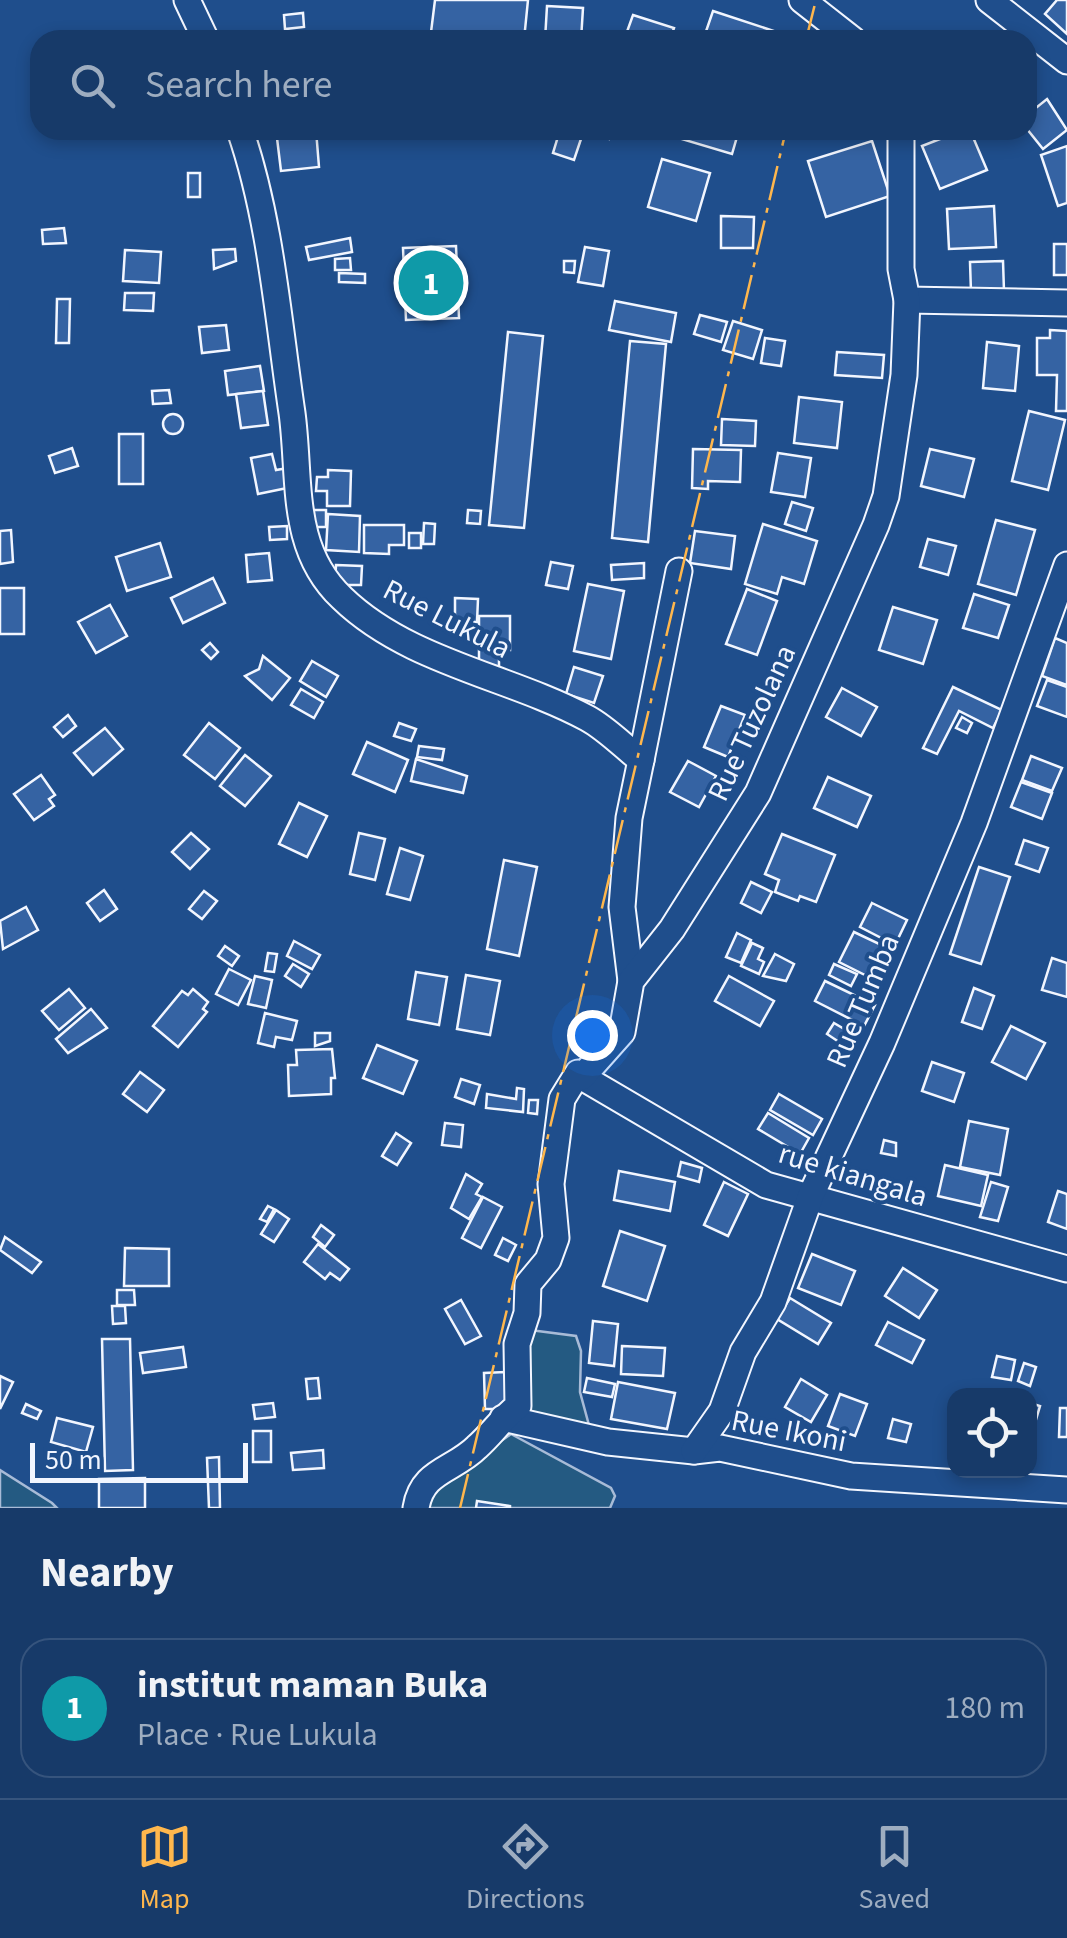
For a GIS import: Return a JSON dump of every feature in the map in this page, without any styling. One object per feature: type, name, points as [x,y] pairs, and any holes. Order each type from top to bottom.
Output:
[{"type":"street","points":[[187,0],[201,30]]},
{"type":"street","points":[[802,0],[841,30]]},
{"type":"street","points":[[989,0],[1027,30]]},
{"type":"street","points":[[1037,38],[1067,61]]},
{"type":"street","name":"Rue Lukula","points":[[243,140],[260,195],[293,422],[294,477],[314,563],[342,599],[391,633],[589,719],[641,760]]},
{"type":"street","name":"Rue Tuzolana","points":[[630,981],[672,929],[758,792],[886,496],[901,392],[907,300],[901,269],[900,140]]},
{"type":"street","points":[[907,300],[1067,303]]},
{"type":"street","name":"Rue Tumba","points":[[694,1451],[722,1411],[743,1352],[773,1302],[811,1196],[882,1043],[974,823],[1067,565]]},
{"type":"street","points":[[416,1508],[418,1490],[433,1474],[476,1449],[502,1418],[518,1406],[517,1344],[527,1313],[528,1284],[548,1260],[556,1238],[551,1184],[562,1099],[578,1073],[582,1076],[622,1032],[630,981],[622,906],[629,818],[679,570]]},
{"type":"street","name":"rue kiangala","points":[[582,1076],[766,1185],[1067,1270]]},
{"type":"street","name":"Rue Ikoni","points":[[502,1418],[608,1442],[694,1451],[720,1448],[852,1476],[1067,1490]]},
{"type":"shaded area","points":[[530,1330],[576,1336],[581,1351],[580,1392],[590,1429],[525,1410]]},
{"type":"shaded area","points":[[511,1434],[611,1488],[615,1496],[610,1508],[425,1508],[433,1489]]},
{"type":"shaded area","points":[[0,1470],[52,1503],[57,1508],[0,1508]]},
{"type":"building","points":[[435,0],[528,0],[525,30],[431,30]]},
{"type":"building","points":[[1057,0],[1067,0],[1067,34],[1045,14]]},
{"type":"building","points":[[547,6],[583,8],[582,30],[546,30]]},
{"type":"building","points":[[713,11],[771,30],[706,30]]},
{"type":"building","points":[[303,13],[304,27],[285,29],[284,15]]},
{"type":"building","points":[[633,15],[674,28],[673,30],[628,30]]},
{"type":"building","points":[[1047,99],[1067,130],[1043,149],[1036,140],[1037,107]]},
{"type":"building","points":[[277,140],[317,140],[319,167],[281,171]]},
{"type":"building","points":[[557,140],[581,140],[574,160],[553,153]]},
{"type":"building","points":[[685,140],[736,140],[732,154]]},
{"type":"building","points":[[937,140],[974,140],[987,170],[940,189],[922,146]]},
{"type":"building","points":[[872,141],[890,196],[826,217],[808,161]]},
{"type":"building","points":[[1067,146],[1067,203],[1058,206],[1041,155]]},
{"type":"building","points":[[662,159],[710,173],[696,221],[648,207]]},
{"type":"building","points":[[188,173],[200,173],[200,197],[188,197]]},
{"type":"building","points":[[994,206],[996,247],[949,249],[947,209]]},
{"type":"building","points":[[721,216],[754,217],[753,248],[721,248]]},
{"type":"building","points":[[64,228],[66,243],[43,244],[42,230]]},
{"type":"building","points":[[350,238],[352,252],[309,260],[306,247]]},
{"type":"building","points":[[1054,244],[1067,244],[1067,275],[1054,275]]},
{"type":"building","points":[[456,246],[459,318],[406,320],[403,248]]},
{"type":"building","points":[[585,247],[609,251],[603,286],[578,282]]},
{"type":"building","points":[[235,249],[236,261],[214,269],[213,250]]},
{"type":"building","points":[[125,250],[161,252],[159,283],[123,281]]},
{"type":"building","points":[[350,258],[351,270],[335,270],[335,259]]},
{"type":"building","points":[[564,261],[575,261],[574,273],[564,272]]},
{"type":"building","points":[[1003,261],[1004,291],[971,292],[970,262]]},
{"type":"building","points":[[339,273],[365,274],[365,283],[339,282]]},
{"type":"building","points":[[125,293],[154,293],[153,311],[124,310]]},
{"type":"building","points":[[57,299],[70,299],[69,343],[56,343]]},
{"type":"building","points":[[615,301],[676,313],[671,342],[609,330]]},
{"type":"building","points":[[700,315],[727,322],[721,342],[694,334]]},
{"type":"building","points":[[733,321],[762,330],[753,359],[723,350]]},
{"type":"building","points":[[226,325],[229,350],[202,353],[199,327]]},
{"type":"building","points":[[1050,330],[1067,331],[1067,411],[1056,411],[1057,375],[1037,375],[1037,338],[1050,338]]},
{"type":"building","points":[[508,332],[543,336],[524,528],[489,525]]},
{"type":"building","points":[[765,338],[785,341],[781,366],[761,363]]},
{"type":"building","points":[[630,341],[666,344],[648,542],[612,538]]},
{"type":"building","points":[[987,342],[1019,346],[1015,391],[983,388]]},
{"type":"building","points":[[837,352],[884,355],[882,378],[835,375]]},
{"type":"building","points":[[260,366],[264,391],[228,395],[225,371]]},
{"type":"building","points":[[169,390],[171,403],[153,404],[152,391]]},
{"type":"building","points":[[263,391],[268,425],[241,428],[236,394]]},
{"type":"building","points":[[799,397],[842,402],[837,448],[794,443]]},
{"type":"building","points":[[1029,411],[1065,420],[1048,490],[1012,481]]},
{"type":"building","points":[[173,414],[183,424],[173,434],[163,424]]},
{"type":"building","points":[[722,419],[756,421],[755,446],[721,445]]},
{"type":"building","points":[[119,434],[143,434],[143,484],[119,484]]},
{"type":"building","points":[[72,448],[78,466],[55,473],[49,456]]},
{"type":"building","points":[[693,449],[741,450],[740,482],[708,481],[708,489],[692,488]]},
{"type":"building","points":[[930,449],[974,459],[964,497],[921,486]]},
{"type":"building","points":[[778,453],[811,458],[805,497],[771,492]]},
{"type":"building","points":[[272,454],[276,470],[288,468],[292,487],[258,494],[251,458]]},
{"type":"building","points":[[328,470],[351,471],[350,506],[327,506],[327,491],[316,491],[317,477],[328,477]]},
{"type":"building","points":[[792,502],[813,508],[806,531],[785,524]]},
{"type":"building","points":[[310,510],[326,510],[326,527],[310,527]]},
{"type":"building","points":[[468,510],[481,511],[480,524],[467,523]]},
{"type":"building","points":[[328,514],[360,516],[359,552],[326,550]]},
{"type":"building","points":[[996,520],[1035,530],[1016,595],[978,584]]},
{"type":"building","points":[[424,523],[435,524],[434,544],[423,544]]},
{"type":"building","points":[[763,524],[817,541],[804,584],[782,577],[777,594],[745,584]]},
{"type":"building","points":[[364,525],[404,525],[404,545],[389,545],[389,554],[364,553]]},
{"type":"building","points":[[287,526],[287,539],[270,540],[269,527]]},
{"type":"building","points":[[11,530],[13,562],[0,564],[0,531]]},
{"type":"building","points":[[695,531],[735,536],[731,569],[690,563]]},
{"type":"building","points":[[409,533],[421,533],[421,548],[409,548]]},
{"type":"building","points":[[928,539],[956,546],[948,575],[920,567]]},
{"type":"building","points":[[160,543],[171,577],[127,591],[116,557]]},
{"type":"building","points":[[269,553],[272,580],[248,582],[246,555]]},
{"type":"building","points":[[551,562],[573,566],[568,589],[546,585]]},
{"type":"building","points":[[644,563],[644,578],[612,580],[611,565]]},
{"type":"building","points":[[336,565],[362,566],[361,585],[335,585]]},
{"type":"building","points":[[213,578],[225,603],[183,623],[171,598]]},
{"type":"building","points":[[588,584],[624,591],[611,659],[574,651]]},
{"type":"building","points":[[0,588],[24,588],[24,634],[0,634]]},
{"type":"building","points":[[747,589],[777,601],[757,655],[726,644]]},
{"type":"building","points":[[974,594],[1009,605],[998,638],[963,628]]},
{"type":"building","points":[[455,598],[478,599],[477,622],[455,622]]},
{"type":"building","points":[[110,605],[127,636],[96,653],[78,622]]},
{"type":"building","points":[[893,607],[937,620],[923,664],[879,650]]},
{"type":"building","points":[[479,616],[510,616],[510,650],[499,650],[499,673],[479,673]]},
{"type":"building","points":[[1055,638],[1067,643],[1067,685],[1042,676]]},
{"type":"building","points":[[210,643],[218,652],[211,659],[202,650]]},
{"type":"building","points":[[263,656],[290,678],[272,700],[245,676],[259,669]]},
{"type":"building","points":[[312,661],[338,676],[326,697],[300,681]]},
{"type":"building","points":[[574,667],[603,676],[594,703],[566,694]]},
{"type":"building","points":[[1047,680],[1067,687],[1067,717],[1037,706]]},
{"type":"building","points":[[953,687],[1002,710],[993,728],[959,711],[937,754],[923,748]]},
{"type":"building","points":[[842,688],[877,707],[861,736],[826,717]]},
{"type":"building","points":[[301,689],[323,702],[314,718],[291,705]]},
{"type":"building","points":[[721,706],[745,715],[728,757],[704,747]]},
{"type":"building","points":[[68,715],[76,726],[63,737],[54,727]]},
{"type":"building","points":[[962,717],[972,723],[967,733],[956,728]]},
{"type":"building","points":[[209,723],[240,748],[215,779],[184,755]]},
{"type":"building","points":[[399,723],[416,729],[411,741],[394,736]]},
{"type":"building","points":[[105,728],[123,749],[93,775],[74,753]]},
{"type":"building","points":[[367,742],[408,760],[395,792],[353,774]]},
{"type":"building","points":[[419,746],[444,749],[442,760],[417,757]]},
{"type":"building","points":[[245,755],[271,776],[245,806],[220,786]]},
{"type":"building","points":[[1031,756],[1062,768],[1052,791],[1022,780]]},
{"type":"building","points":[[416,759],[467,776],[463,793],[411,781]]},
{"type":"building","points":[[688,761],[716,776],[699,807],[670,792]]},
{"type":"building","points":[[41,775],[55,795],[49,799],[54,806],[34,820],[14,794]]},
{"type":"building","points":[[828,777],[871,796],[857,827],[814,808]]},
{"type":"building","points":[[1021,782],[1052,793],[1042,819],[1011,807]]},
{"type":"building","points":[[299,803],[327,816],[307,857],[279,844]]},
{"type":"building","points":[[191,833],[209,849],[190,869],[172,852]]},
{"type":"building","points":[[359,833],[385,839],[375,880],[350,874]]},
{"type":"building","points":[[782,834],[835,855],[816,902],[800,896],[798,901],[775,892],[779,880],[765,874]]},
{"type":"building","points":[[1024,840],[1048,848],[1039,872],[1016,864]]},
{"type":"building","points":[[400,848],[423,856],[410,900],[387,894]]},
{"type":"building","points":[[504,860],[537,867],[519,956],[487,949]]},
{"type":"building","points":[[979,867],[1010,877],[981,964],[950,954]]},
{"type":"building","points":[[751,882],[772,892],[761,913],[741,903]]},
{"type":"building","points":[[104,890],[117,909],[100,921],[87,903]]},
{"type":"building","points":[[204,891],[217,901],[202,919],[189,909]]},
{"type":"building","points":[[872,903],[907,920],[895,945],[860,927]]},
{"type":"building","points":[[26,907],[38,930],[3,949],[0,921]]},
{"type":"building","points":[[854,932],[890,949],[875,980],[839,962]]},
{"type":"building","points":[[737,933],[751,940],[741,963],[726,957]]},
{"type":"building","points":[[294,941],[320,955],[312,969],[287,956]]},
{"type":"building","points":[[752,943],[763,948],[758,959],[764,962],[759,974],[741,966]]},
{"type":"building","points":[[225,946],[239,956],[232,966],[218,956]]},
{"type":"building","points":[[268,953],[277,954],[274,972],[265,971]]},
{"type":"building","points":[[775,954],[794,964],[786,981],[763,976]]},
{"type":"building","points":[[1052,958],[1067,963],[1067,997],[1042,990]]},
{"type":"building","points":[[293,964],[309,974],[301,987],[285,976]]},
{"type":"building","points":[[834,964],[857,974],[851,986],[829,975]]},
{"type":"building","points":[[229,969],[251,980],[238,1005],[216,994]]},
{"type":"building","points":[[416,972],[447,977],[439,1025],[408,1019]]},
{"type":"building","points":[[466,975],[500,981],[490,1035],[457,1029]]},
{"type":"building","points":[[255,976],[272,980],[266,1008],[248,1004]]},
{"type":"building","points":[[729,976],[774,1001],[760,1026],[715,1001]]},
{"type":"building","points":[[825,981],[875,1005],[864,1026],[815,1001]]},
{"type":"building","points":[[974,988],[994,996],[982,1029],[962,1022]]},
{"type":"building","points":[[69,989],[85,1008],[59,1030],[42,1011]]},
{"type":"building","points":[[193,989],[208,1002],[203,1009],[207,1012],[178,1047],[153,1026],[182,991],[188,995]]},
{"type":"building","points":[[91,1009],[107,1028],[68,1053],[56,1039]]},
{"type":"building","points":[[265,1013],[297,1021],[292,1040],[276,1037],[274,1047],[258,1043]]},
{"type":"building","points":[[834,1023],[856,1036],[848,1048],[827,1034]]},
{"type":"building","points":[[1011,1026],[1045,1043],[1026,1079],[992,1062]]},
{"type":"building","points":[[315,1033],[330,1033],[330,1041],[315,1046]]},
{"type":"building","points":[[377,1045],[417,1061],[403,1094],[363,1078]]},
{"type":"building","points":[[332,1049],[335,1078],[331,1078],[331,1094],[289,1096],[288,1065],[297,1065],[296,1050]]},
{"type":"building","points":[[932,1062],[964,1073],[954,1102],[922,1091]]},
{"type":"building","points":[[140,1072],[164,1090],[147,1112],[123,1094]]},
{"type":"building","points":[[461,1079],[480,1085],[474,1104],[455,1097]]},
{"type":"building","points":[[517,1088],[524,1089],[523,1112],[486,1108],[487,1094],[516,1099]]},
{"type":"building","points":[[779,1094],[822,1119],[813,1135],[770,1110]]},
{"type":"building","points":[[529,1100],[538,1100],[537,1114],[528,1113]]},
{"type":"building","points":[[768,1113],[809,1138],[800,1154],[758,1129]]},
{"type":"building","points":[[969,1121],[1008,1129],[1000,1175],[960,1167]]},
{"type":"building","points":[[445,1123],[463,1125],[461,1147],[442,1145]]},
{"type":"building","points":[[396,1133],[411,1143],[397,1165],[382,1156]]},
{"type":"building","points":[[884,1140],[896,1143],[896,1156],[881,1153]]},
{"type":"building","points":[[681,1162],[702,1168],[699,1182],[678,1176]]},
{"type":"building","points":[[945,1165],[988,1175],[981,1206],[938,1196]]},
{"type":"building","points":[[619,1171],[675,1182],[670,1211],[614,1200]]},
{"type":"building","points":[[466,1174],[482,1184],[476,1194],[482,1197],[469,1219],[451,1208]]},
{"type":"building","points":[[724,1182],[748,1194],[728,1236],[704,1225]]},
{"type":"building","points":[[991,1182],[1008,1187],[998,1221],[980,1217]]},
{"type":"building","points":[[1058,1191],[1067,1194],[1067,1229],[1048,1222]]},
{"type":"building","points":[[483,1197],[502,1207],[481,1248],[462,1238]]},
{"type":"building","points":[[268,1206],[274,1209],[267,1222],[260,1219]]},
{"type":"building","points":[[276,1210],[289,1219],[274,1242],[261,1234]]},
{"type":"building","points":[[321,1225],[334,1235],[325,1247],[313,1237]]},
{"type":"building","points":[[620,1231],[665,1246],[647,1301],[603,1286]]},
{"type":"building","points":[[5,1237],[41,1262],[32,1273],[0,1250]]},
{"type":"building","points":[[503,1238],[516,1245],[508,1261],[495,1255]]},
{"type":"building","points":[[318,1244],[349,1269],[340,1280],[330,1273],[325,1279],[304,1262]]},
{"type":"building","points":[[125,1248],[169,1249],[169,1286],[124,1286]]},
{"type":"building","points":[[812,1254],[855,1271],[841,1305],[798,1288]]},
{"type":"building","points":[[903,1268],[937,1290],[919,1318],[885,1296]]},
{"type":"building","points":[[117,1290],[134,1290],[135,1305],[117,1305]]},
{"type":"building","points":[[790,1298],[831,1323],[818,1344],[777,1319]]},
{"type":"building","points":[[461,1300],[481,1336],[465,1344],[445,1309]]},
{"type":"building","points":[[112,1306],[125,1306],[126,1323],[113,1324]]},
{"type":"building","points":[[593,1321],[618,1324],[614,1366],[589,1363]]},
{"type":"building","points":[[888,1322],[924,1340],[912,1363],[876,1345]]},
{"type":"building","points":[[102,1339],[130,1339],[133,1470],[105,1471]]},
{"type":"building","points":[[622,1346],[665,1348],[663,1376],[621,1374]]},
{"type":"building","points":[[183,1347],[186,1367],[143,1373],[140,1353]]},
{"type":"building","points":[[997,1356],[1015,1360],[1011,1380],[992,1377]]},
{"type":"building","points":[[1024,1363],[1036,1367],[1030,1386],[1018,1381]]},
{"type":"building","points":[[505,1372],[506,1409],[485,1409],[484,1373]]},
{"type":"building","points":[[0,1376],[13,1382],[0,1409]]},
{"type":"building","points":[[318,1378],[320,1398],[308,1399],[306,1379]]},
{"type":"building","points":[[587,1378],[615,1384],[612,1397],[584,1392]]},
{"type":"building","points":[[801,1379],[827,1395],[811,1422],[785,1407]]},
{"type":"building","points":[[618,1382],[675,1393],[667,1429],[611,1419]]},
{"type":"building","points":[[840,1394],[867,1404],[855,1436],[828,1426]]},
{"type":"building","points":[[273,1403],[275,1417],[255,1419],[253,1405]]},
{"type":"building","points":[[26,1404],[41,1411],[37,1419],[22,1413]]},
{"type":"building","points":[[1060,1408],[1067,1408],[1067,1437],[1059,1437]]},
{"type":"building","points":[[57,1418],[93,1427],[86,1452],[51,1442]]},
{"type":"building","points":[[893,1419],[911,1424],[906,1442],[888,1438]]},
{"type":"building","points":[[253,1431],[271,1431],[271,1462],[253,1462]]},
{"type":"building","points":[[323,1450],[324,1468],[293,1470],[291,1453]]},
{"type":"building","points":[[219,1457],[220,1508],[209,1508],[207,1458]]},
{"type":"building","points":[[145,1478],[145,1508],[99,1508],[99,1479]]},
{"type":"building","points":[[477,1501],[510,1506],[510,1508],[476,1508]]},
{"type":"power","points":[[808,30],[816,0]]},
{"type":"power","points":[[460,1508],[784,140]]},
{"type":"place","name":"institut maman Buka","points":[[431,283]]}]
